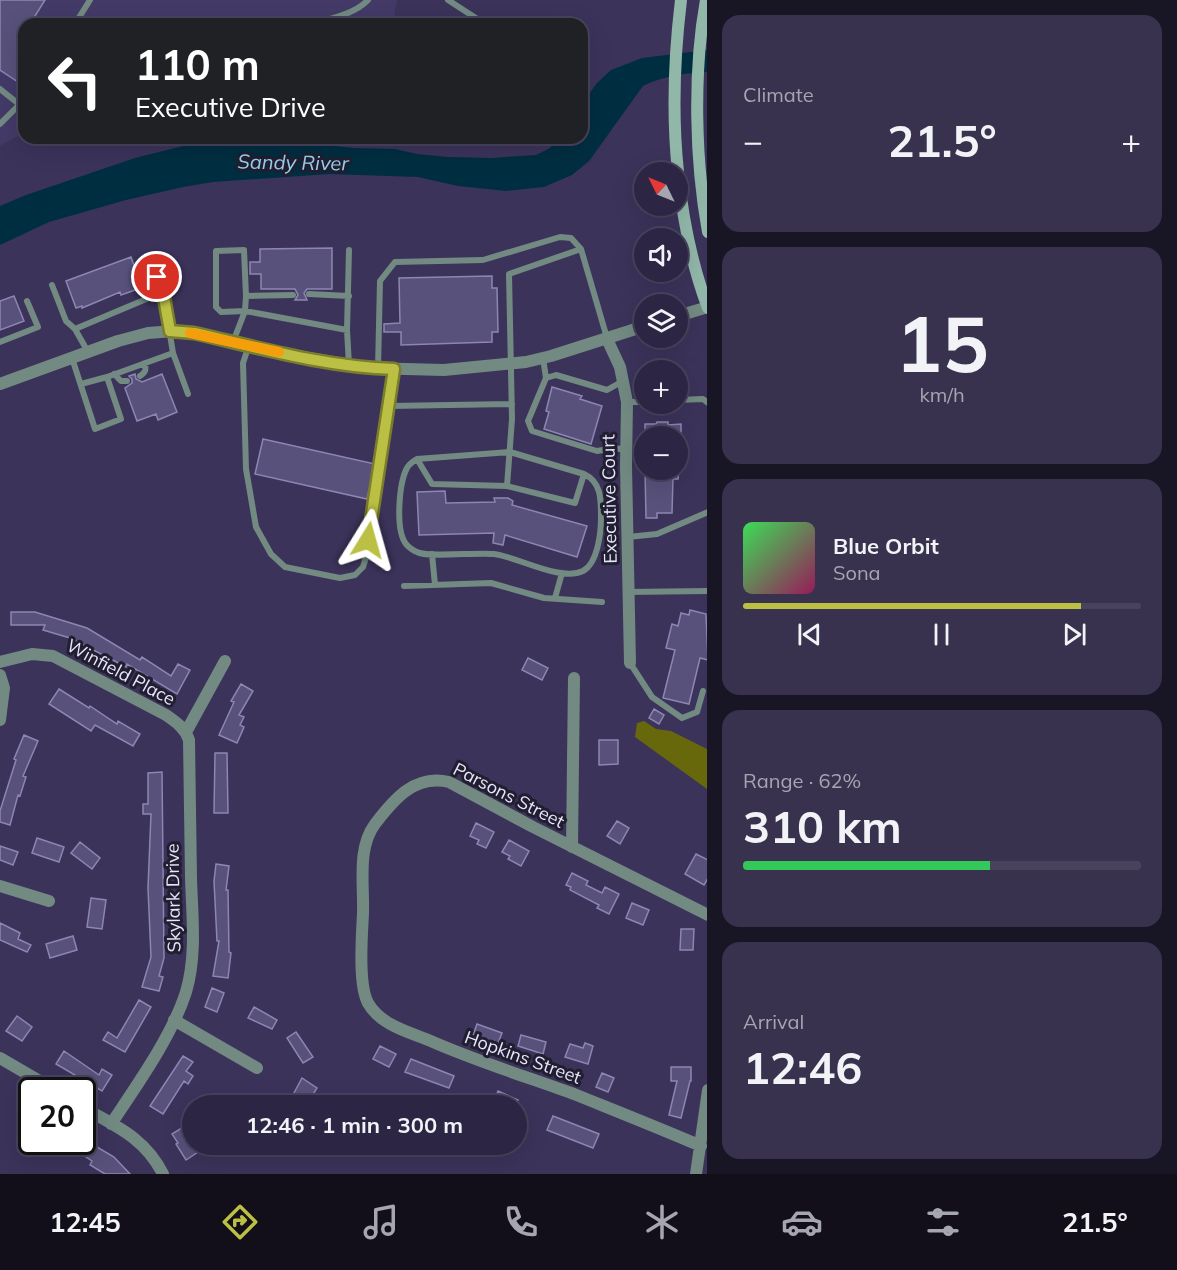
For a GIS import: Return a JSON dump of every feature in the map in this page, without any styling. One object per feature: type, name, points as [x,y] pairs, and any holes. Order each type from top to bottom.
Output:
[{"type":"main road","points":[[705,3],[698,68],[699,145],[707,226]]},
{"type":"main road","points":[[677,162],[675,46],[681,5]]},
{"type":"main road","points":[[683,216],[694,272],[707,307]]},
{"type":"street","points":[[688,313],[707,307]]},
{"type":"street","points":[[0,384],[138,336],[170,331],[194,333],[349,366],[444,370],[509,365],[543,358],[634,330]]},
{"type":"street","name":"Executive Court","points":[[607,339],[620,367],[627,402],[627,592],[630,663]]},
{"type":"street","name":"Winfield Place","points":[[0,662],[32,654],[53,656],[156,709],[180,725],[186,732]]},
{"type":"street","points":[[186,732],[225,661]]},
{"type":"street","points":[[0,675],[4,688],[0,720]]},
{"type":"street","points":[[572,847],[574,678]]},
{"type":"street","name":"Skylark Drive","points":[[111,1124],[141,1078],[174,1020],[191,971],[190,765],[189,740],[186,732]]},
{"type":"street","name":"Parsons Street","points":[[363,973],[363,872],[367,843],[372,828],[411,787],[429,780],[449,782],[707,914]]},
{"type":"street","points":[[0,886],[49,901]]},
{"type":"street","name":"Hopkins Street","points":[[363,973],[364,994],[368,1003],[377,1014],[393,1026],[463,1056],[573,1094],[701,1146]]},
{"type":"street","points":[[174,1020],[257,1068]]},
{"type":"street","points":[[0,1058],[33,1077]]},
{"type":"street","points":[[696,1174],[707,1098]]},
{"type":"street","points":[[96,1115],[138,1140],[150,1152],[163,1174]]},
{"type":"lane","points":[[79,18],[90,0]]},
{"type":"lane","points":[[330,18],[363,6],[368,0]]},
{"type":"lane","points":[[448,0],[474,18]]},
{"type":"lane","points":[[0,89],[18,100]]},
{"type":"lane","points":[[0,124],[18,106]]},
{"type":"lane","points":[[378,368],[380,281],[395,262],[483,260],[560,237],[571,238],[581,249],[607,339]]},
{"type":"lane","points":[[507,486],[512,419],[508,274],[581,249]]},
{"type":"lane","points":[[233,342],[245,310],[244,250],[216,251],[216,307],[221,312],[245,310],[347,330]]},
{"type":"lane","points":[[349,250],[347,330],[349,366]]},
{"type":"lane","points":[[152,262],[163,292],[173,353],[188,394]]},
{"type":"lane","points":[[52,285],[66,321],[75,329],[88,352]]},
{"type":"lane","points":[[75,329],[163,292]]},
{"type":"lane","points":[[309,294],[349,296]]},
{"type":"lane","points":[[246,296],[293,295]]},
{"type":"lane","points":[[0,342],[38,327],[27,301]]},
{"type":"lane","points":[[249,345],[243,363],[246,469],[256,527],[271,554],[285,567],[340,578],[355,575],[363,567],[394,369]]},
{"type":"lane","points":[[81,384],[173,353]]},
{"type":"lane","points":[[72,358],[95,429],[122,419],[110,376]]},
{"type":"lane","points":[[543,358],[546,378],[528,421],[532,431],[597,451],[615,448],[626,450]]},
{"type":"lane","points":[[140,376],[145,373],[145,363]]},
{"type":"lane","points":[[546,378],[556,375],[607,390],[624,381]]},
{"type":"lane","points":[[110,376],[127,381]]},
{"type":"lane","points":[[688,400],[703,399],[707,402]]},
{"type":"lane","points":[[627,402],[634,402]]},
{"type":"lane","points":[[389,406],[512,404]]},
{"type":"lane","points":[[512,419],[528,421]]},
{"type":"lane","points":[[510,452],[592,478],[599,486],[601,530],[597,551],[586,570],[575,574],[562,573],[495,554],[419,554],[406,544],[400,530],[400,490],[408,467],[417,459],[510,452]]},
{"type":"lane","points":[[417,459],[432,484],[507,486],[575,503],[584,474]]},
{"type":"lane","points":[[628,537],[657,534],[707,512]]},
{"type":"lane","points":[[432,554],[435,585]]},
{"type":"lane","points":[[555,598],[562,573]]},
{"type":"lane","points":[[404,586],[491,583],[544,598],[602,602]]},
{"type":"lane","points":[[627,592],[707,591]]},
{"type":"lane","points":[[630,663],[652,697],[682,718],[697,712],[703,691]]},
{"type":"shaded area","points":[[0,0],[397,0],[394,18],[18,18],[18,136],[0,146]]},
{"type":"shaded area","points":[[644,721],[656,729],[671,731],[707,749],[707,789],[635,737],[637,723]]},
{"type":"water","name":"Sandy River","points":[[707,50],[707,72],[674,76],[643,86],[589,161],[572,175],[544,187],[506,191],[458,186],[418,177],[329,174],[213,182],[126,200],[49,222],[0,245],[0,206],[135,158],[187,145],[318,144],[395,149],[447,157],[491,158],[536,155],[550,148],[553,144],[588,144],[588,96],[611,70],[642,58]]},
{"type":"building","points":[[0,0],[45,0],[34,18],[18,18],[18,82],[0,70]]},
{"type":"building","points":[[332,248],[332,289],[307,289],[304,293],[307,300],[295,300],[298,295],[295,289],[261,289],[261,274],[250,274],[250,262],[260,262],[260,249]]},
{"type":"building","points":[[131,257],[141,285],[137,286],[138,289],[121,295],[120,292],[82,308],[82,306],[76,308],[66,281]]},
{"type":"building","points":[[492,276],[492,288],[497,288],[498,332],[492,332],[492,342],[401,345],[401,332],[384,332],[384,324],[400,323],[399,278]]},
{"type":"building","points":[[14,296],[24,321],[0,330],[0,301]]},
{"type":"building","points":[[135,374],[136,379],[142,382],[162,374],[177,412],[158,420],[156,414],[137,421],[125,388],[132,383],[129,376]]},
{"type":"building","points":[[552,387],[582,396],[580,399],[602,406],[591,444],[544,429]]},
{"type":"building","points":[[657,422],[668,422],[668,425],[681,424],[681,426],[645,426],[645,424],[656,424]]},
{"type":"building","points":[[263,439],[375,464],[367,499],[255,474]]},
{"type":"building","points":[[645,480],[673,480],[672,513],[657,513],[657,518],[646,518]]},
{"type":"building","points":[[445,491],[446,503],[495,502],[494,498],[508,498],[513,501],[512,505],[587,526],[577,557],[505,535],[503,545],[493,543],[494,533],[419,535],[417,492]]},
{"type":"building","points":[[690,610],[706,614],[707,660],[700,658],[689,704],[663,698],[675,650],[666,648],[672,624],[678,626],[681,613],[689,615]]},
{"type":"building","points":[[11,612],[35,612],[87,628],[140,660],[142,657],[171,676],[178,664],[190,670],[177,694],[127,664],[126,667],[70,638],[43,630],[45,625],[11,625]]},
{"type":"building","points":[[528,658],[548,668],[542,680],[522,670]]},
{"type":"building","points":[[241,684],[253,691],[239,715],[244,717],[240,725],[244,727],[237,743],[219,735],[234,702],[231,701]]},
{"type":"building","points":[[59,689],[117,724],[118,721],[140,734],[133,746],[95,725],[91,731],[49,704]]},
{"type":"building","points":[[654,709],[664,715],[659,724],[649,718]]},
{"type":"building","points":[[24,735],[38,741],[23,776],[26,777],[20,796],[18,795],[10,825],[0,822],[0,811],[16,760],[14,759]]},
{"type":"building","points":[[599,740],[618,740],[618,764],[599,765]]},
{"type":"building","points":[[215,753],[227,753],[228,813],[214,813]]},
{"type":"building","points":[[162,772],[164,958],[159,976],[163,977],[159,991],[142,987],[151,957],[148,888],[151,814],[143,814],[143,804],[148,804],[148,773]]},
{"type":"building","points":[[617,821],[629,828],[620,844],[607,836]]},
{"type":"building","points":[[476,823],[494,832],[486,848],[477,844],[479,840],[470,836]]},
{"type":"building","points":[[37,838],[64,847],[59,862],[32,853]]},
{"type":"building","points":[[509,840],[529,851],[521,866],[508,859],[510,856],[502,852]]},
{"type":"building","points":[[80,842],[100,858],[92,869],[71,853]]},
{"type":"building","points":[[0,846],[18,852],[13,865],[0,860]]},
{"type":"building","points":[[696,854],[707,860],[707,880],[704,885],[685,874]]},
{"type":"building","points":[[216,864],[229,866],[226,890],[228,890],[229,952],[231,953],[228,978],[213,976],[219,941],[217,941],[214,881]]},
{"type":"building","points":[[572,873],[588,881],[586,885],[602,893],[605,887],[619,894],[609,914],[597,908],[599,905],[570,890],[571,887],[566,885]]},
{"type":"building","points":[[91,898],[106,900],[102,929],[87,927]]},
{"type":"building","points":[[632,903],[649,910],[643,925],[626,918]]},
{"type":"building","points":[[0,923],[20,933],[18,939],[31,945],[27,952],[0,940]]},
{"type":"building","points":[[681,929],[694,929],[693,950],[680,950]]},
{"type":"building","points":[[73,936],[77,950],[50,958],[46,944]]},
{"type":"building","points":[[212,988],[224,993],[217,1012],[205,1007]]},
{"type":"building","points":[[139,1000],[151,1007],[125,1052],[103,1040],[108,1032],[117,1038]]},
{"type":"building","points":[[254,1007],[277,1020],[272,1029],[248,1018]]},
{"type":"building","points":[[17,1016],[32,1027],[22,1041],[6,1031]]},
{"type":"building","points":[[477,1024],[502,1033],[497,1046],[472,1038]]},
{"type":"building","points":[[296,1032],[313,1057],[303,1063],[287,1038]]},
{"type":"building","points":[[521,1035],[546,1042],[543,1054],[518,1046]]},
{"type":"building","points":[[585,1043],[593,1046],[588,1064],[565,1057],[570,1044],[583,1048]]},
{"type":"building","points":[[380,1046],[396,1054],[389,1067],[373,1059]]},
{"type":"building","points":[[64,1051],[99,1075],[102,1069],[112,1075],[102,1091],[96,1087],[96,1077],[78,1077],[56,1064]]},
{"type":"building","points":[[183,1056],[193,1062],[186,1071],[193,1076],[188,1084],[184,1081],[163,1114],[150,1106]]},
{"type":"building","points":[[411,1059],[454,1076],[449,1088],[405,1072]]},
{"type":"building","points":[[671,1067],[691,1067],[691,1081],[681,1118],[669,1115],[677,1081],[671,1081]]},
{"type":"building","points":[[602,1073],[614,1078],[608,1092],[596,1087]]},
{"type":"building","points":[[302,1078],[317,1088],[313,1095],[293,1095]]},
{"type":"building","points":[[553,1116],[599,1134],[593,1148],[547,1130]]},
{"type":"building","points":[[182,1128],[182,1154],[176,1144],[178,1143],[172,1134]]},
{"type":"building","points":[[96,1146],[114,1157],[130,1174],[105,1174],[90,1165],[92,1161],[83,1155],[96,1155]]},
{"type":"building","points":[[183,1155],[194,1155],[186,1160]]},
{"type":"slow traffic","points":[[190,333],[279,352]]},
{"type":"route","points":[[157,277],[163,292],[170,331],[194,333],[342,364],[394,369],[368,540]]}]
